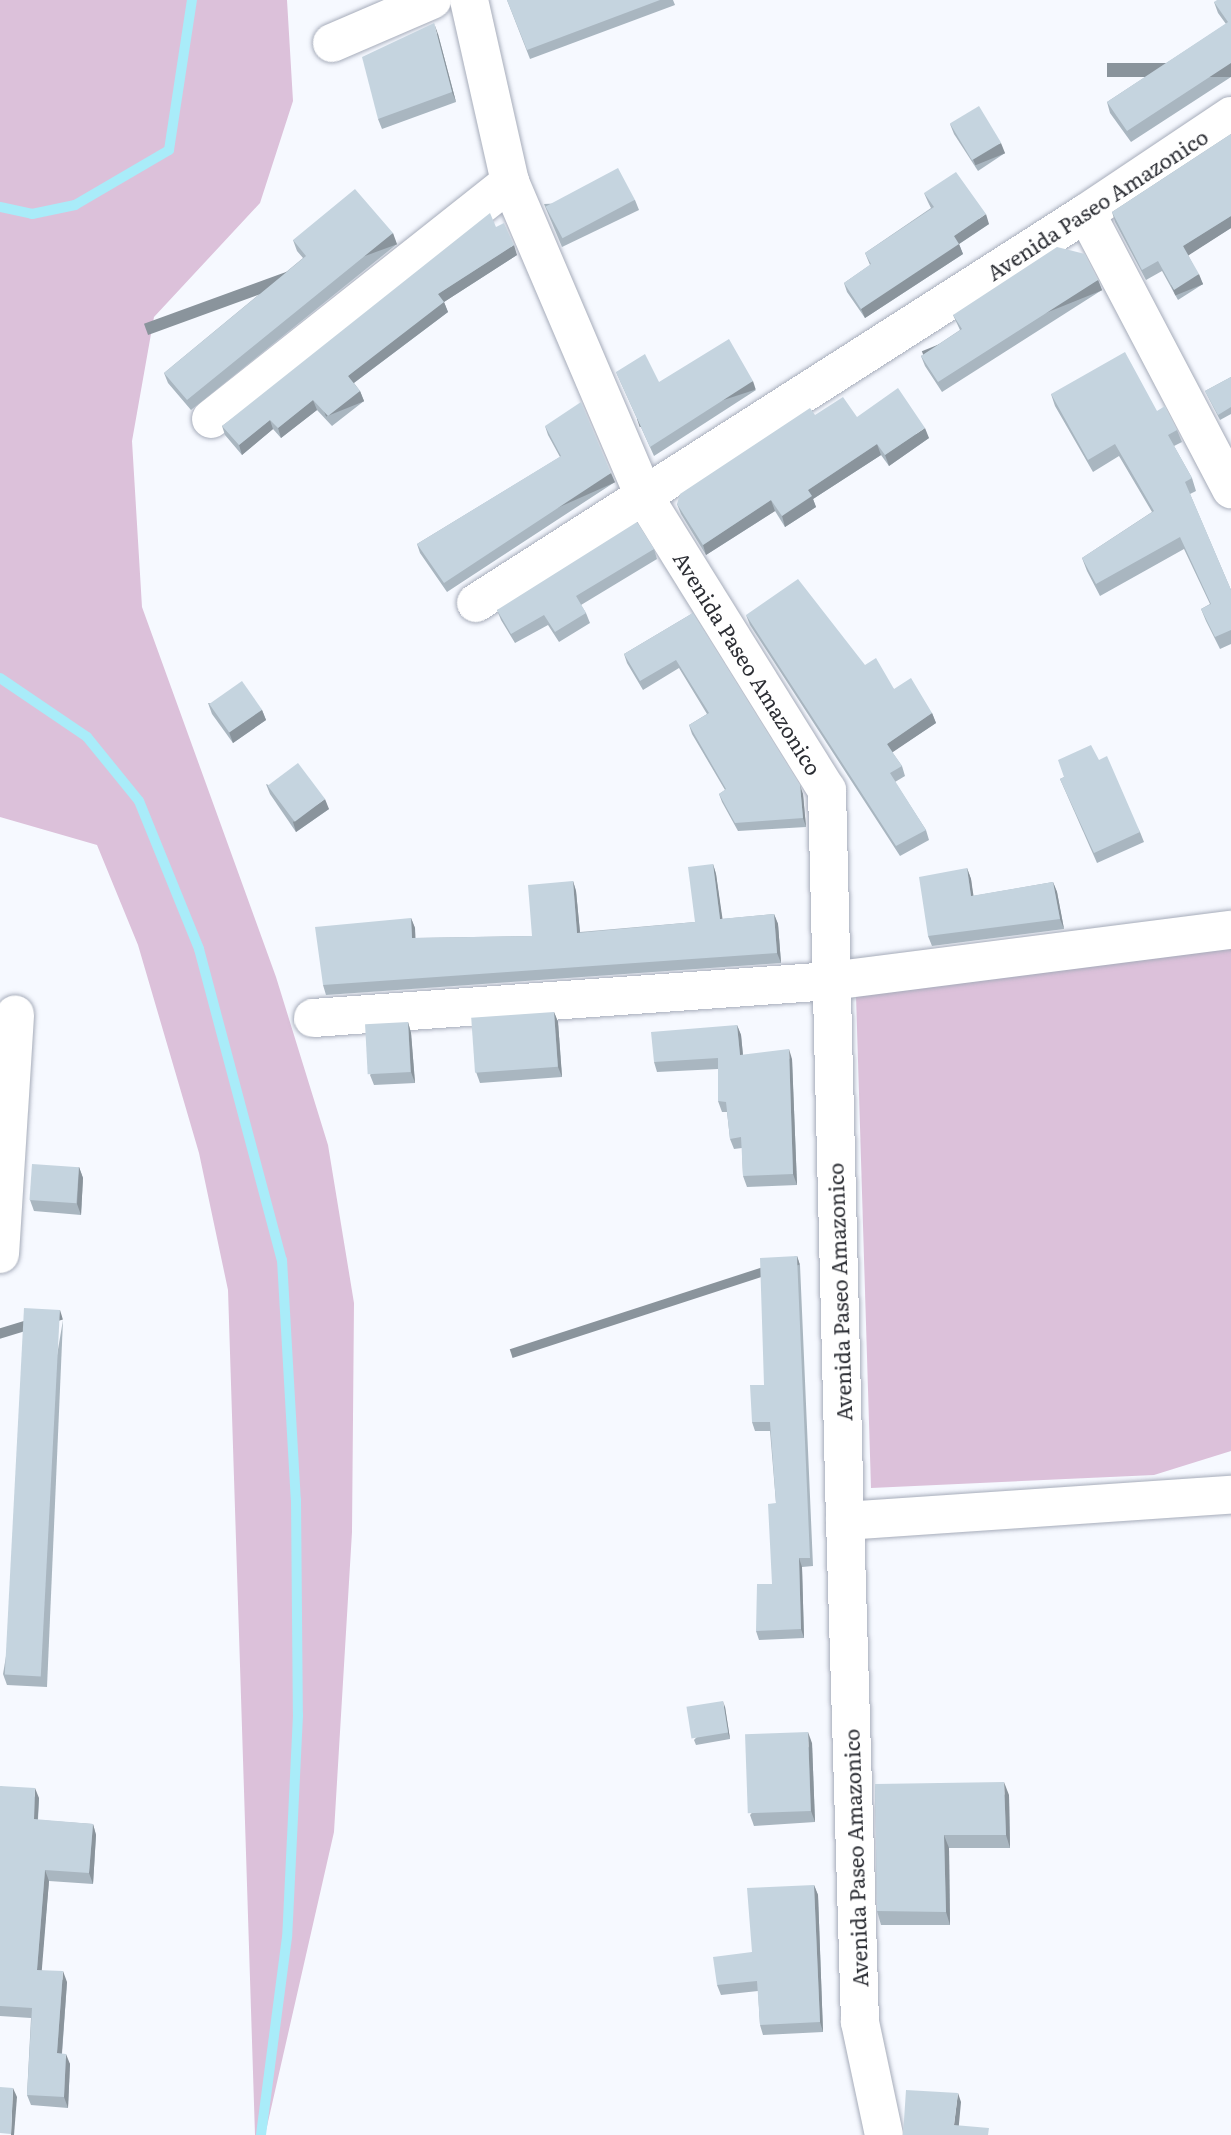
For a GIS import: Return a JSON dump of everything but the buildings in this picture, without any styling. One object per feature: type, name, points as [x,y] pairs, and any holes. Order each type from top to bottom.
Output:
[{"type":"street","points":[[332,43],[432,0]]},
{"type":"street","points":[[469,0],[510,182],[645,498]]},
{"type":"street","name":"Avenida Paseo Amazonico","points":[[476,603],[645,498],[1231,116]]},
{"type":"street","points":[[211,419],[510,182]]},
{"type":"street","points":[[1086,213],[1231,489]]},
{"type":"street","name":"Avenida Paseo Amazonico","points":[[645,498],[827,790],[860,2022],[884,2135]]},
{"type":"street","points":[[313,1018],[831,981],[1231,930]]},
{"type":"street","points":[[0,1254],[15,1014]]},
{"type":"street","points":[[845,1521],[1231,1495]]},
{"type":"shaded area","points":[[0,0],[287,0],[293,101],[260,203],[154,317],[132,441],[142,607],[276,977],[328,1145],[354,1303],[352,1532],[334,1832],[265,2135],[255,2135],[228,1290],[199,1153],[138,945],[97,845],[0,817]]},
{"type":"shaded area","points":[[1231,947],[1231,1451],[1154,1475],[871,1488],[856,995]]},
{"type":"waterway","points":[[0,207],[32,214],[75,205],[169,150],[192,0]]},
{"type":"waterway","points":[[0,678],[87,737],[139,801],[199,949],[282,1260],[296,1500],[298,1715],[287,1937],[261,2135]]}]
